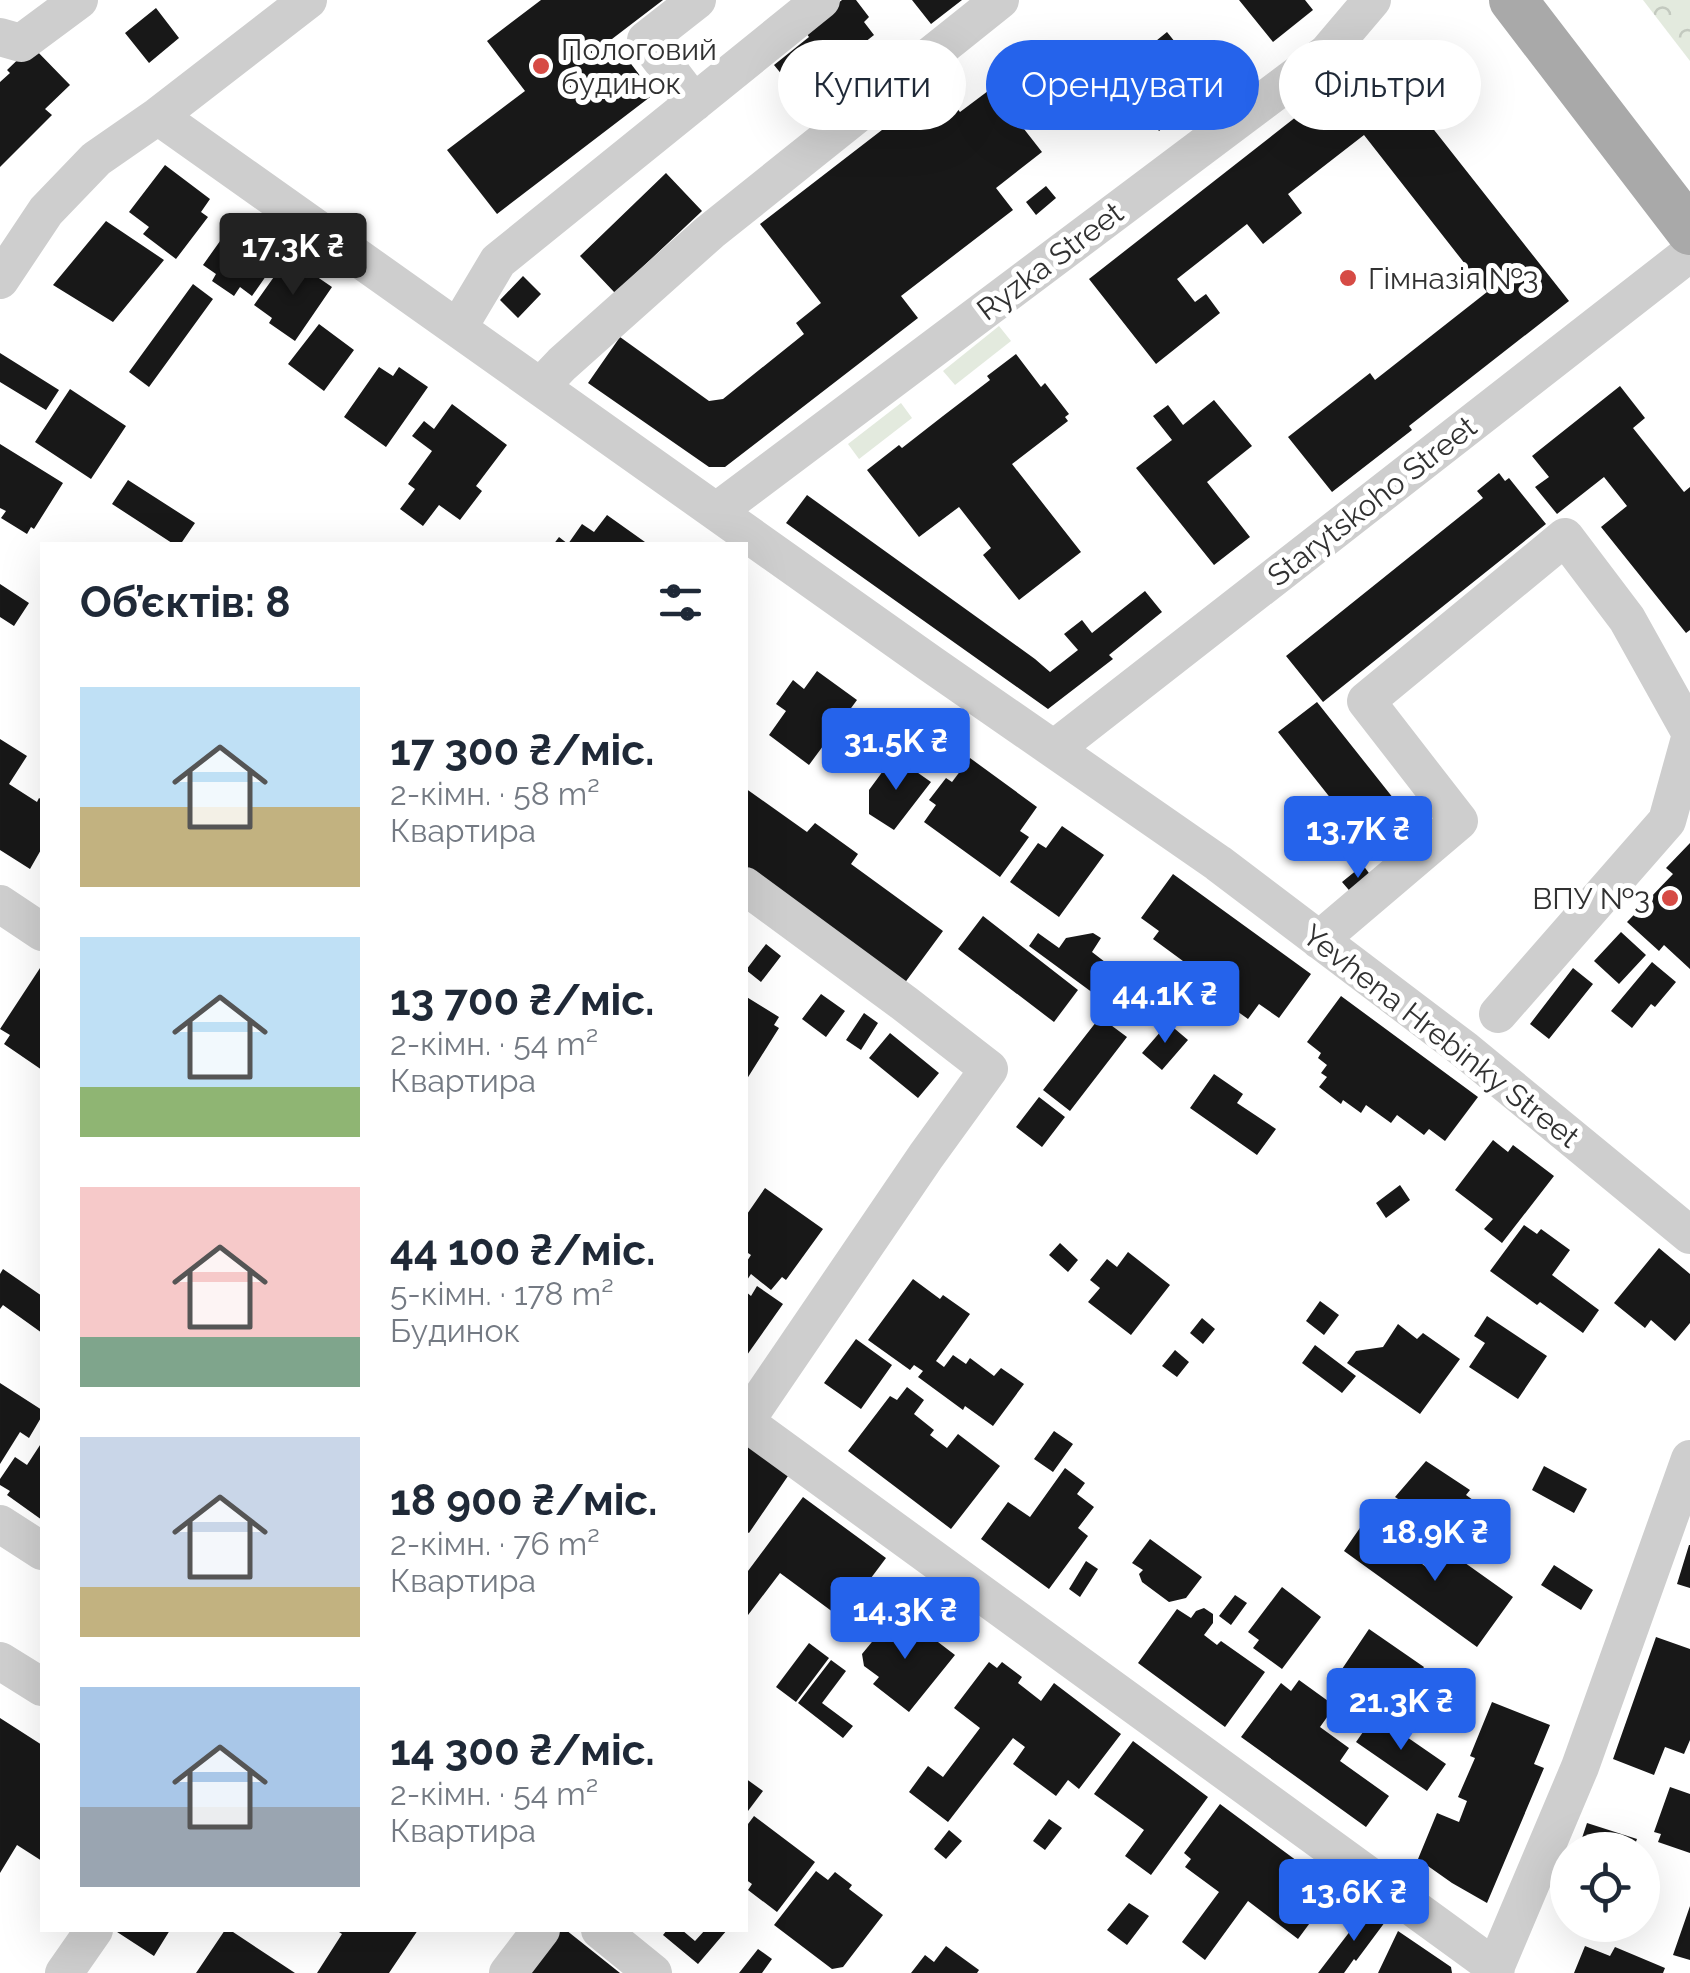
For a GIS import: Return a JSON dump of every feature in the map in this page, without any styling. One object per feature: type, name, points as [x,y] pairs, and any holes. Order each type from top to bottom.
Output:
[{"type":"main road","points":[[1513,0],[1690,230]]},
{"type":"street","points":[[0,37],[21,43],[79,0]]},
{"type":"street","points":[[0,280],[46,211],[96,160],[308,0]]},
{"type":"street","points":[[694,102],[646,40],[697,0]]},
{"type":"street","points":[[458,328],[498,261],[821,0]]},
{"type":"street","points":[[540,386],[710,232],[1000,0]]},
{"type":"street","name":"Ryzka Street","points":[[717,510],[1327,53],[1372,0]]},
{"type":"street","name":"Yevhena Hrebinky Street","points":[[158,116],[1218,863],[1464,1050],[1690,1235]]},
{"type":"street","name":"Starytskoho Street","points":[[1054,750],[1196,616],[1690,253]]},
{"type":"street","points":[[1320,940],[1458,821],[1366,701],[1566,538],[1627,619],[1690,735],[1667,822],[1498,1014]]},
{"type":"street","points":[[748,888],[989,1069],[748,1418]]},
{"type":"street","points":[[0,904],[40,931]]},
{"type":"street","points":[[748,1424],[1495,1970],[1580,1767],[1690,1459]]},
{"type":"street","points":[[0,1524],[40,1551]]},
{"type":"street","points":[[0,1661],[40,1686]]},
{"type":"street","points":[[64,1973],[93,1932]]},
{"type":"street","points":[[508,1973],[539,1932]]},
{"type":"street","points":[[603,1932],[654,1973]]},
{"type":"green space","points":[[1643,0],[1690,0],[1690,61]]},
{"type":"green space","points":[[999,326],[1011,341],[955,385],[943,371]]},
{"type":"green space","points":[[901,403],[912,418],[859,459],[848,444]]},
{"type":"building","points":[[541,0],[663,0],[612,39],[654,94],[497,214],[447,150],[525,91],[487,41]]},
{"type":"building","points":[[842,0],[856,0],[869,17],[864,22],[874,35],[868,40],[805,40],[809,37],[804,30]]},
{"type":"building","points":[[912,0],[962,0],[931,24]]},
{"type":"building","points":[[1239,0],[1305,0],[1313,10],[1273,42]]},
{"type":"building","points":[[156,8],[179,38],[149,63],[125,33]]},
{"type":"building","points":[[1167,32],[1173,40],[1157,40]]},
{"type":"building","points":[[32,46],[70,85],[45,109],[52,115],[0,167],[0,82]]},
{"type":"building","points":[[986,92],[986,130],[1025,130],[1042,152],[996,188],[1013,210],[901,296],[918,318],[725,467],[709,467],[588,383],[620,337],[709,401],[723,399],[804,334],[796,323],[821,303],[760,224],[882,130],[966,130],[966,108]]},
{"type":"building","points":[[1279,130],[1434,130],[1569,301],[1409,426],[1412,430],[1332,492],[1288,437],[1370,373],[1375,380],[1487,292],[1364,135],[1288,194],[1302,213],[1263,244],[1247,224],[1177,279],[1195,302],[1206,294],[1220,313],[1156,364],[1089,279]]},
{"type":"building","points":[[165,165],[210,199],[201,212],[208,217],[176,259],[143,234],[149,227],[129,212]]},
{"type":"building","points":[[666,173],[702,211],[615,293],[580,256]]},
{"type":"building","points":[[1046,186],[1056,198],[1036,215],[1026,202]]},
{"type":"building","points":[[235,220],[282,253],[252,296],[240,287],[234,296],[212,281],[216,274],[203,265]]},
{"type":"building","points":[[106,221],[164,260],[113,322],[53,285]]},
{"type":"building","points":[[288,257],[332,287],[295,341],[269,323],[272,318],[254,305]]},
{"type":"building","points":[[523,276],[541,294],[518,318],[500,300]]},
{"type":"building","points":[[193,284],[213,299],[149,387],[129,372]]},
{"type":"building","points":[[319,324],[354,350],[324,391],[288,364]]},
{"type":"building","points":[[0,353],[59,390],[46,410],[0,382]]},
{"type":"building","points":[[1016,354],[1041,387],[1045,383],[1069,414],[1065,417],[1068,421],[1012,464],[1081,552],[1019,600],[983,555],[991,548],[959,507],[919,537],[867,470],[990,380],[987,376]]},
{"type":"building","points":[[379,367],[393,376],[399,367],[428,387],[386,447],[344,417]]},
{"type":"building","points":[[1620,386],[1645,418],[1633,428],[1684,492],[1690,487],[1690,630],[1686,633],[1601,527],[1627,506],[1604,477],[1557,514],[1535,487],[1549,477],[1532,456]]},
{"type":"building","points":[[70,389],[126,426],[91,479],[35,442]]},
{"type":"building","points":[[1214,400],[1252,446],[1207,482],[1250,537],[1214,565],[1136,468],[1172,440],[1153,416],[1168,405],[1183,425]]},
{"type":"building","points":[[452,404],[507,445],[476,486],[482,491],[460,520],[439,505],[423,526],[400,509],[415,489],[408,484],[432,451],[412,436],[424,421],[434,429]]},
{"type":"building","points":[[0,444],[63,483],[27,534],[1,518],[6,511],[0,508]]},
{"type":"building","points":[[1499,473],[1505,481],[1509,478],[1546,524],[1323,702],[1286,656],[1483,498],[1477,491]]},
{"type":"building","points":[[128,480],[195,523],[182,542],[170,542],[112,504]]},
{"type":"building","points":[[807,495],[1050,672],[1078,650],[1064,634],[1082,620],[1092,633],[1145,591],[1162,612],[1109,655],[1113,659],[1048,709],[786,523]]},
{"type":"building","points":[[607,515],[645,542],[569,542],[582,524],[594,532]]},
{"type":"building","points":[[0,584],[29,603],[14,626],[0,617]]},
{"type":"building","points":[[817,671],[857,700],[809,765],[769,735],[786,711],[776,704],[793,680],[804,689]]},
{"type":"building","points":[[1317,702],[1405,813],[1379,832],[1391,848],[1378,858],[1278,732]]},
{"type":"building","points":[[0,739],[27,756],[9,784],[37,802],[40,799],[40,852],[30,869],[0,850]]},
{"type":"building","points":[[894,756],[931,782],[894,830],[869,814],[869,790]]},
{"type":"building","points":[[970,758],[1037,807],[1020,831],[1029,837],[1000,877],[924,822],[936,805],[929,800],[946,778],[952,782]]},
{"type":"building","points":[[748,790],[807,832],[815,823],[858,854],[851,864],[943,931],[904,984],[748,871]]},
{"type":"building","points":[[1062,826],[1104,855],[1059,917],[1010,882],[1038,843],[1046,848]]},
{"type":"building","name":"ВПУ №3","points":[[1690,843],[1690,969],[1664,945],[1659,951],[1627,922],[1673,874],[1666,868]]},
{"type":"building","points":[[1363,865],[1374,880],[1354,896],[1342,882]]},
{"type":"building","points":[[1173,874],[1311,974],[1279,1018],[1259,1004],[1248,1019],[1227,1004],[1222,1010],[1192,988],[1202,975],[1153,939],[1159,931],[1141,918]]},
{"type":"building","points":[[983,916],[1078,990],[1054,1022],[958,949]]},
{"type":"building","points":[[1621,932],[1646,955],[1619,984],[1594,961]]},
{"type":"building","points":[[1038,933],[1059,948],[1066,938],[1093,933],[1101,938],[1092,952],[1127,979],[1108,1004],[1029,946]]},
{"type":"building","points":[[766,944],[781,956],[761,982],[748,967]]},
{"type":"building","points":[[1652,962],[1676,982],[1632,1028],[1611,1011]]},
{"type":"building","points":[[40,968],[40,1069],[4,1044],[10,1035],[0,1029]]},
{"type":"building","points":[[1573,968],[1593,984],[1549,1039],[1530,1024]]},
{"type":"building","points":[[821,994],[845,1011],[826,1037],[802,1019]]},
{"type":"building","points":[[1341,996],[1478,1097],[1445,1141],[1429,1129],[1424,1135],[1397,1115],[1391,1123],[1366,1105],[1361,1113],[1319,1087],[1327,1077],[1321,1073],[1327,1065],[1318,1058],[1321,1053],[1307,1042]]},
{"type":"building","points":[[748,998],[779,1017],[774,1025],[779,1028],[748,1077]]},
{"type":"building","points":[[864,1013],[878,1023],[861,1050],[846,1040]]},
{"type":"building","points":[[1100,1017],[1127,1037],[1070,1111],[1043,1090]]},
{"type":"building","points":[[1168,1023],[1188,1040],[1162,1070],[1142,1053]]},
{"type":"building","points":[[890,1033],[939,1073],[918,1098],[869,1058]]},
{"type":"building","points":[[1214,1074],[1243,1094],[1237,1103],[1276,1129],[1257,1155],[1190,1108]]},
{"type":"building","points":[[1039,1097],[1065,1117],[1042,1147],[1016,1127]]},
{"type":"building","points":[[1493,1140],[1508,1152],[1513,1145],[1554,1176],[1502,1243],[1484,1229],[1493,1219],[1455,1190]]},
{"type":"building","points":[[1400,1185],[1410,1200],[1386,1218],[1376,1203]]},
{"type":"building","points":[[765,1188],[823,1229],[786,1280],[782,1277],[771,1290],[751,1274],[748,1278],[748,1213]]},
{"type":"building","points":[[1524,1225],[1537,1234],[1541,1229],[1570,1250],[1552,1275],[1599,1310],[1583,1333],[1490,1271]]},
{"type":"building","points":[[1060,1243],[1078,1260],[1068,1272],[1049,1255]]},
{"type":"building","points":[[1659,1248],[1690,1274],[1690,1323],[1675,1341],[1651,1320],[1645,1328],[1614,1303]]},
{"type":"building","points":[[1128,1252],[1170,1285],[1131,1335],[1088,1302],[1100,1288],[1090,1280],[1107,1259],[1117,1267]]},
{"type":"building","points":[[3,1269],[40,1295],[40,1332],[3,1305],[0,1309]]},
{"type":"building","points":[[913,1279],[970,1314],[936,1361],[944,1367],[953,1355],[966,1364],[970,1358],[994,1376],[1001,1368],[1024,1384],[993,1426],[965,1406],[963,1410],[918,1377],[923,1371],[914,1365],[910,1370],[868,1340]]},
{"type":"building","points":[[757,1286],[783,1304],[748,1354],[748,1294],[751,1296]]},
{"type":"building","points":[[1320,1301],[1339,1315],[1324,1335],[1306,1321]]},
{"type":"building","points":[[1487,1316],[1547,1356],[1518,1399],[1469,1367],[1485,1343],[1474,1336]]},
{"type":"building","points":[[1202,1318],[1215,1329],[1203,1344],[1190,1333]]},
{"type":"building","points":[[1398,1324],[1417,1339],[1423,1333],[1460,1359],[1420,1414],[1347,1363],[1356,1351],[1383,1347]]},
{"type":"building","points":[[856,1339],[892,1365],[861,1409],[824,1383]]},
{"type":"building","points":[[1315,1345],[1356,1376],[1342,1393],[1302,1363]]},
{"type":"building","points":[[1175,1350],[1189,1362],[1177,1377],[1162,1366]]},
{"type":"building","points":[[0,1383],[40,1409],[40,1419],[29,1438],[20,1432],[0,1464]]},
{"type":"building","points":[[907,1387],[924,1400],[914,1414],[934,1430],[930,1435],[947,1448],[958,1434],[1000,1466],[951,1529],[848,1451],[890,1396],[897,1400]]},
{"type":"building","points":[[1054,1431],[1073,1444],[1053,1472],[1034,1459]]},
{"type":"building","points":[[748,1444],[790,1473],[748,1532]]},
{"type":"building","points":[[40,1445],[40,1519],[7,1495],[10,1491],[0,1485],[15,1457],[27,1465]]},
{"type":"building","points":[[1426,1461],[1470,1490],[1466,1495],[1494,1515],[1472,1547],[1395,1497]]},
{"type":"building","points":[[1544,1466],[1587,1489],[1574,1513],[1532,1490]]},
{"type":"building","points":[[1065,1468],[1085,1483],[1077,1494],[1094,1507],[1078,1528],[1088,1536],[1049,1589],[981,1539],[1008,1502],[1030,1517]]},
{"type":"building","points":[[803,1497],[886,1558],[841,1618],[780,1573],[748,1615],[748,1571]]},
{"type":"building","points":[[1364,1522],[1429,1569],[1444,1548],[1513,1597],[1477,1647],[1344,1551]]},
{"type":"building","points":[[1150,1539],[1202,1577],[1186,1598],[1169,1602],[1142,1582],[1139,1574],[1143,1570],[1132,1563]]},
{"type":"building","points":[[1690,1545],[1690,1588],[1677,1584]]},
{"type":"building","points":[[1086,1561],[1098,1569],[1080,1597],[1069,1589]]},
{"type":"building","points":[[1554,1565],[1593,1590],[1581,1610],[1541,1585]]},
{"type":"building","points":[[1282,1587],[1321,1617],[1282,1669],[1253,1648],[1259,1640],[1248,1632]]},
{"type":"building","points":[[1235,1595],[1247,1603],[1231,1625],[1219,1616]]},
{"type":"building","points":[[1204,1608],[1213,1614],[1213,1623],[1204,1635],[1217,1645],[1221,1641],[1265,1672],[1225,1727],[1138,1663],[1177,1609],[1191,1618]]},
{"type":"building","points":[[895,1614],[955,1655],[909,1712],[873,1684],[879,1677],[864,1666],[862,1654]]},
{"type":"building","points":[[1369,1629],[1424,1667],[1395,1710],[1340,1672]]},
{"type":"building","points":[[1656,1637],[1690,1649],[1690,1740],[1684,1754],[1665,1747],[1654,1775],[1613,1759]]},
{"type":"building","points":[[809,1643],[829,1658],[796,1702],[776,1687]]},
{"type":"building","points":[[831,1660],[846,1671],[822,1703],[853,1726],[843,1738],[798,1703]]},
{"type":"building","points":[[989,1662],[997,1668],[1002,1662],[1022,1677],[1018,1683],[1041,1701],[1054,1683],[1121,1734],[1079,1789],[1068,1780],[1056,1796],[1013,1764],[1025,1747],[1013,1738],[948,1822],[909,1792],[928,1766],[943,1777],[980,1728],[954,1708]]},
{"type":"building","points":[[1299,1680],[1335,1706],[1320,1727],[1349,1748],[1340,1761],[1389,1796],[1366,1827],[1241,1737],[1281,1683],[1291,1691]]},
{"type":"building","points":[[1492,1702],[1550,1725],[1534,1764],[1544,1768],[1487,1903],[1418,1859],[1437,1813],[1459,1822],[1467,1801],[1458,1797]]},
{"type":"building","points":[[1375,1715],[1446,1764],[1427,1791],[1356,1742]]},
{"type":"building","points":[[0,1718],[40,1744],[40,1860],[17,1845],[0,1873]]},
{"type":"building","points":[[1133,1741],[1208,1797],[1151,1875],[1125,1856],[1144,1830],[1094,1794]]},
{"type":"building","points":[[748,1780],[763,1791],[748,1811]]},
{"type":"building","points":[[1670,1787],[1690,1794],[1690,1853],[1660,1843],[1660,1832],[1654,1832]]},
{"type":"building","points":[[1220,1804],[1335,1889],[1298,1939],[1248,1901],[1205,1960],[1182,1942],[1219,1892],[1185,1867],[1191,1859],[1184,1853]]},
{"type":"building","points":[[754,1816],[815,1862],[777,1912],[748,1890],[752,1884],[748,1881],[748,1824]]},
{"type":"building","points":[[1049,1819],[1062,1828],[1045,1850],[1033,1841]]},
{"type":"building","points":[[1587,1823],[1615,1832],[1584,1832]]},
{"type":"building","points":[[949,1830],[962,1841],[946,1859],[934,1849]]},
{"type":"building","points":[[816,1871],[828,1880],[835,1872],[852,1885],[849,1889],[883,1915],[843,1967],[832,1969],[774,1925]]},
{"type":"building","points":[[1129,1903],[1149,1916],[1127,1945],[1107,1930]]},
{"type":"building","points":[[1690,1906],[1690,1960],[1673,1955]]},
{"type":"building","points":[[1367,1909],[1385,1922],[1356,1961],[1344,1973],[1318,1973]]},
{"type":"building","points":[[1398,1931],[1451,1967],[1452,1973],[1378,1973]]},
{"type":"building","points":[[117,1932],[169,1932],[154,1956]]},
{"type":"building","points":[[224,1932],[233,1932],[295,1973],[196,1973]]},
{"type":"building","points":[[339,1932],[417,1932],[389,1973],[317,1973],[342,1934]]},
{"type":"building","points":[[521,1932],[569,1932],[620,1973],[490,1973]]},
{"type":"building","points":[[684,1932],[695,1941],[703,1932],[725,1932],[698,1964],[663,1935]]},
{"type":"building","points":[[946,1946],[979,1970],[977,1973],[911,1973],[925,1955],[934,1962]]},
{"type":"building","points":[[1585,1946],[1610,1956],[1615,1947],[1665,1968],[1663,1973],[1574,1973]]},
{"type":"building","points":[[758,1949],[772,1959],[762,1973],[739,1973]]},
{"type":"place","name":"Пологовий будинок","points":[[541,66]]},
{"type":"place","name":"Гімназія №3","points":[[1348,278]]},
{"type":"place","name":"ВПУ №3","points":[[1670,898]]}]
